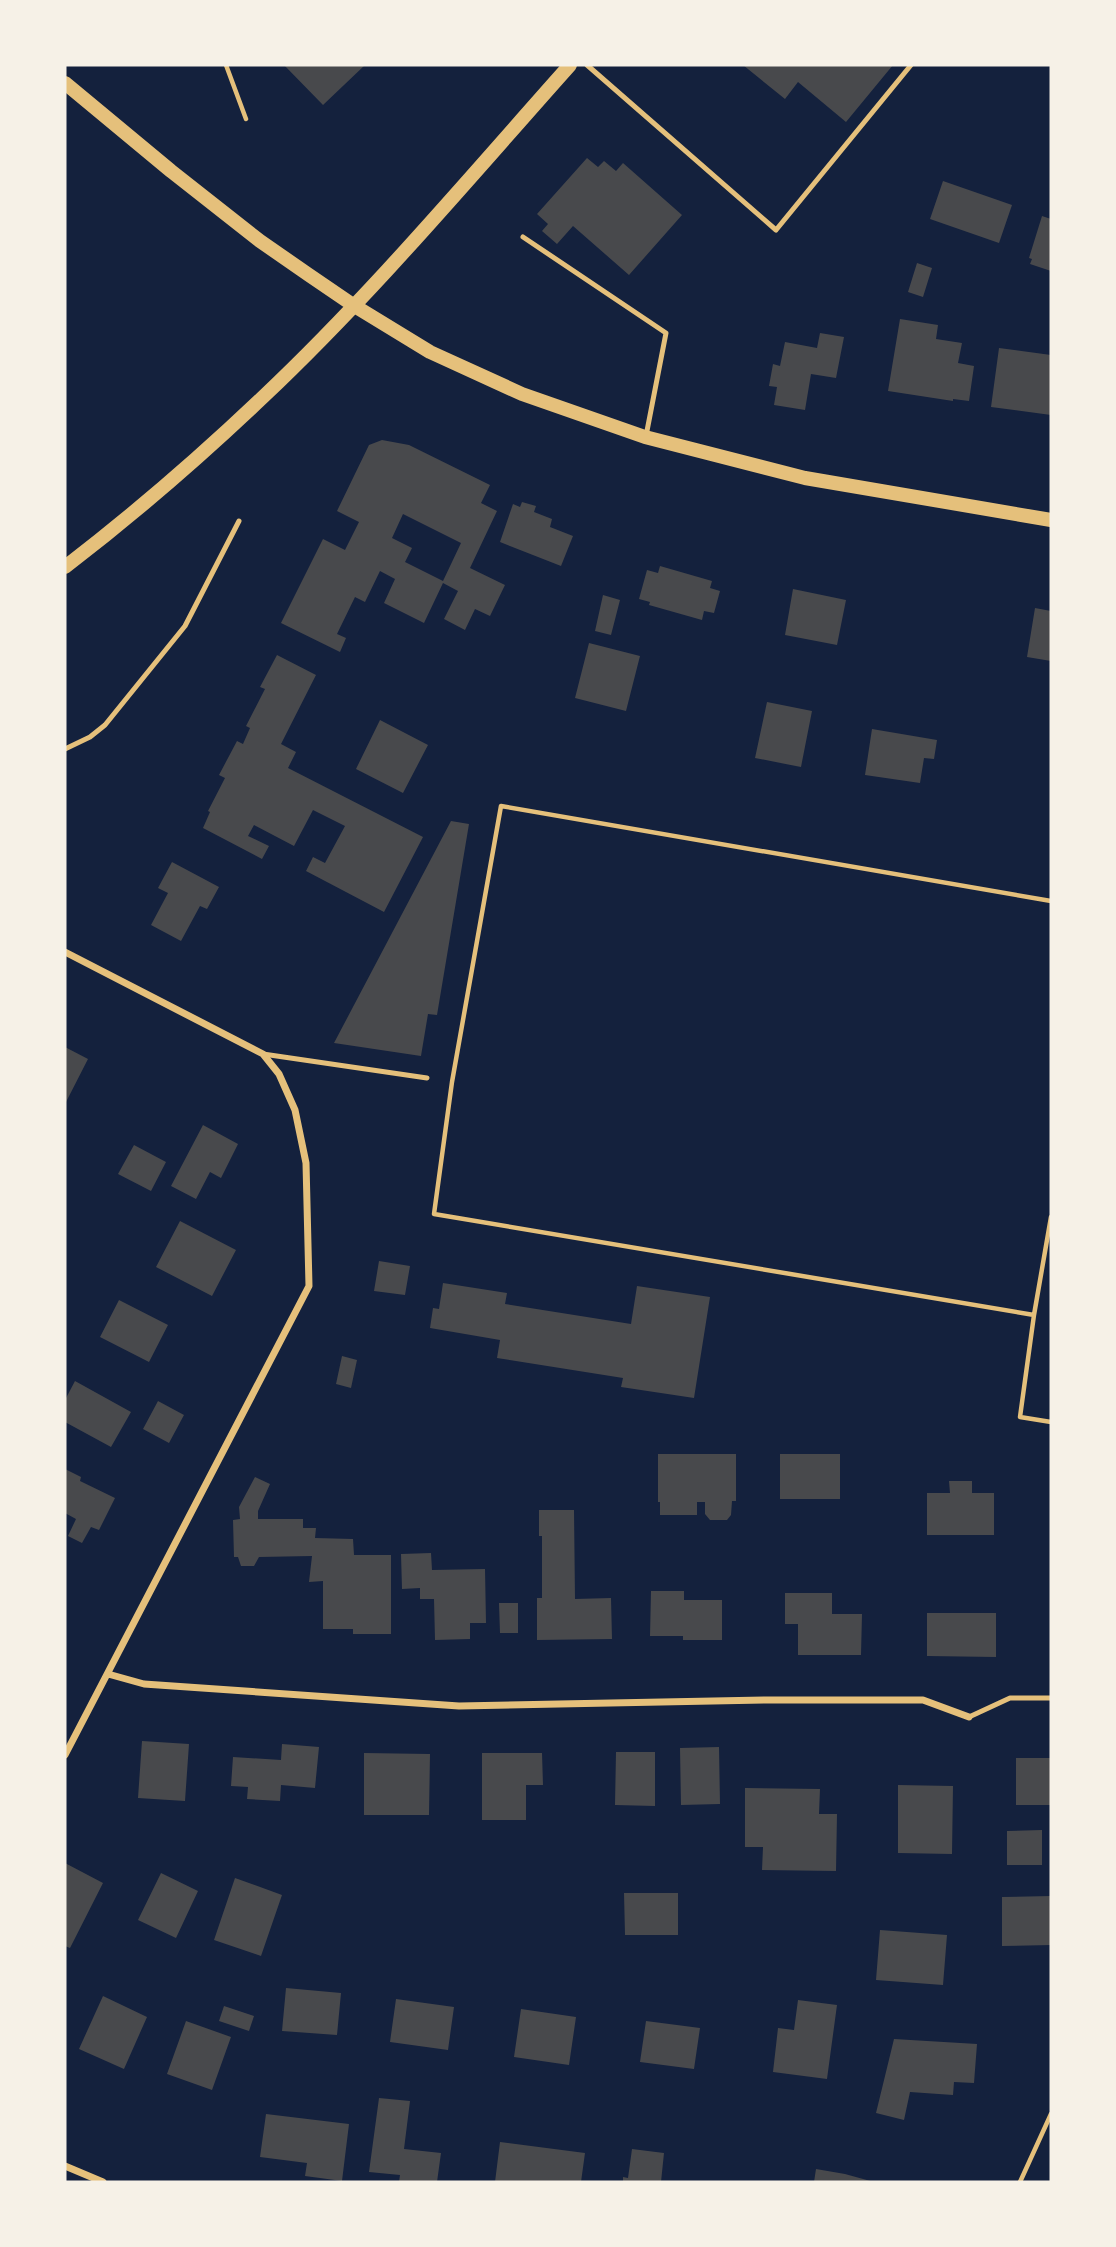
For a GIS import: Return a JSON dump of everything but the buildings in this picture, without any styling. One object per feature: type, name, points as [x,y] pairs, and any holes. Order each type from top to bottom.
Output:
[{"type":"main road","points":[[65,567],[167,484],[254,405],[353,305],[570,65]]},
{"type":"main road","points":[[65,83],[240,225],[353,305],[430,352],[522,394],[645,436],[805,478],[1051,520]]},
{"type":"street","points":[[65,952],[262,1054],[279,1074],[295,1110],[306,1163],[309,1286],[65,1755]]},
{"type":"street","points":[[108,1674],[144,1684],[459,1706],[923,1700],[969,1717]]},
{"type":"street","points":[[65,2166],[103,2182]]},
{"type":"lane","points":[[587,65],[776,230],[911,65]]},
{"type":"lane","points":[[523,237],[666,333],[645,436]]},
{"type":"lane","points":[[65,749],[90,737],[105,725],[185,626],[239,520]]},
{"type":"lane","points":[[262,1054],[427,1078]]},
{"type":"lane","points":[[969,1717],[1010,1698],[1051,1698]]},
{"type":"path","points":[[226,65],[246,119]]},
{"type":"path","points":[[1034,1315],[434,1214],[452,1082],[501,806],[1051,901]]},
{"type":"path","points":[[1051,1217],[1020,1417],[1051,1422]]},
{"type":"path","points":[[1020,2182],[1051,2114]]}]
